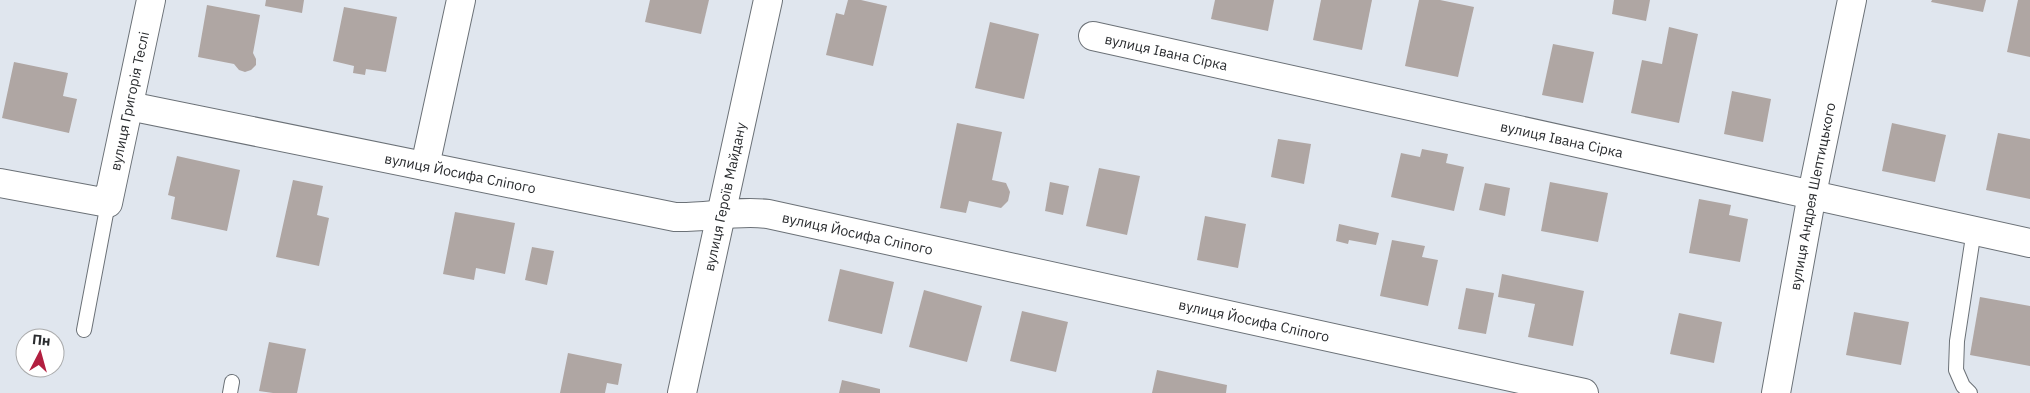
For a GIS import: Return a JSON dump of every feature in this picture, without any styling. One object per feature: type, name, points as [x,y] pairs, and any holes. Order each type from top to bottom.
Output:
[{"type":"street","name":"вулиця Григорія Теслі","points":[[108,203],[151,0]]},
{"type":"street","points":[[426,166],[461,0]]},
{"type":"street","name":"вулиця Героїв Майдану","points":[[682,393],[768,0]]},
{"type":"street","name":"вулиця Андрея Шептицького","points":[[1776,393],[1812,194],[1852,0]]},
{"type":"street","name":"вулиця Івана Сірка","points":[[1093,36],[2030,243]]},
{"type":"street","name":"вулиця Йосифа Сліпого","points":[[129,106],[675,216],[695,218],[752,212],[768,214],[1584,393]]},
{"type":"street","points":[[0,183],[108,203]]},
{"type":"lane","points":[[84,330],[108,203]]},
{"type":"lane","points":[[1970,393],[1963,386],[1956,370],[1957,341],[1974,230]]},
{"type":"building","points":[[266,0],[304,0],[302,13],[265,6]]},
{"type":"building","points":[[650,0],[709,0],[701,34],[645,22]]},
{"type":"building","points":[[848,0],[861,0],[887,6],[873,66],[826,55],[836,13],[844,15]]},
{"type":"building","points":[[1215,0],[1274,0],[1268,31],[1211,19]]},
{"type":"building","points":[[1321,0],[1372,0],[1362,50],[1313,40]]},
{"type":"building","points":[[1419,0],[1440,0],[1474,7],[1458,77],[1405,66]]},
{"type":"building","points":[[1614,0],[1650,0],[1646,21],[1612,14]]},
{"type":"building","points":[[1932,0],[1986,0],[1983,12],[1931,2]]},
{"type":"building","points":[[2018,0],[2030,0],[2030,57],[2007,52]]},
{"type":"building","points":[[207,5],[260,15],[253,53],[256,65],[251,70],[245,72],[239,70],[234,64],[198,57]]},
{"type":"building","points":[[344,7],[397,17],[386,72],[366,69],[365,75],[353,73],[354,66],[333,61]]},
{"type":"building","points":[[990,22],[1039,34],[1024,99],[975,88]]},
{"type":"building","points":[[1669,27],[1698,34],[1679,123],[1631,113],[1642,60],[1662,64]]},
{"type":"building","points":[[1553,44],[1594,52],[1583,103],[1542,95]]},
{"type":"building","points":[[14,62],[68,73],[63,96],[77,99],[69,133],[2,118]]},
{"type":"building","points":[[1732,91],[1771,99],[1763,142],[1724,134]]},
{"type":"building","points":[[957,123],[1002,132],[992,180],[1006,183],[1010,192],[1008,201],[1001,208],[969,201],[966,213],[940,208]]},
{"type":"building","points":[[1892,123],[1946,135],[1935,182],[1882,171]]},
{"type":"building","points":[[1998,133],[2030,139],[2030,199],[1986,190]]},
{"type":"building","points":[[1278,139],[1311,144],[1304,184],[1271,177]]},
{"type":"building","points":[[1422,149],[1448,154],[1446,163],[1464,167],[1454,211],[1391,197],[1401,153],[1420,157]]},
{"type":"building","points":[[177,156],[240,170],[227,231],[171,219],[175,197],[168,195]]},
{"type":"building","points":[[1099,168],[1140,176],[1127,235],[1086,226]]},
{"type":"building","points":[[293,180],[323,186],[317,215],[329,218],[319,266],[276,257]]},
{"type":"building","points":[[1050,182],[1069,186],[1063,215],[1045,211]]},
{"type":"building","points":[[1550,182],[1608,193],[1598,242],[1541,231]]},
{"type":"building","points":[[1485,183],[1510,188],[1505,216],[1479,210]]},
{"type":"building","points":[[1699,199],[1731,205],[1729,215],[1748,219],[1740,262],[1689,253]]},
{"type":"building","points":[[455,212],[515,223],[505,274],[476,268],[474,280],[443,274]]},
{"type":"building","points":[[1205,216],[1246,224],[1238,268],[1197,260]]},
{"type":"building","points":[[1339,224],[1379,233],[1376,245],[1349,240],[1348,244],[1336,241]]},
{"type":"building","points":[[1392,240],[1425,246],[1422,257],[1438,260],[1428,306],[1380,296]]},
{"type":"building","points":[[532,247],[554,251],[547,285],[525,280]]},
{"type":"building","points":[[840,269],[894,282],[882,334],[828,321]]},
{"type":"building","points":[[1502,274],[1584,291],[1573,346],[1528,337],[1535,304],[1498,297]]},
{"type":"building","points":[[1466,288],[1494,293],[1486,334],[1458,329]]},
{"type":"building","points":[[924,290],[982,306],[967,362],[909,347]]},
{"type":"building","points":[[1980,297],[2030,306],[2030,366],[1970,355]]},
{"type":"building","points":[[1022,311],[1068,322],[1056,372],[1010,361]]},
{"type":"building","points":[[1854,312],[1909,322],[1901,365],[1846,355]]},
{"type":"building","points":[[1679,313],[1722,322],[1714,363],[1670,354]]},
{"type":"building","points":[[269,342],[306,349],[297,393],[259,391]]},
{"type":"building","points":[[568,353],[622,364],[618,385],[607,383],[605,393],[560,393]]},
{"type":"building","points":[[1157,370],[1227,385],[1226,393],[1152,393]]},
{"type":"building","points":[[842,380],[880,389],[880,393],[839,393]]}]
